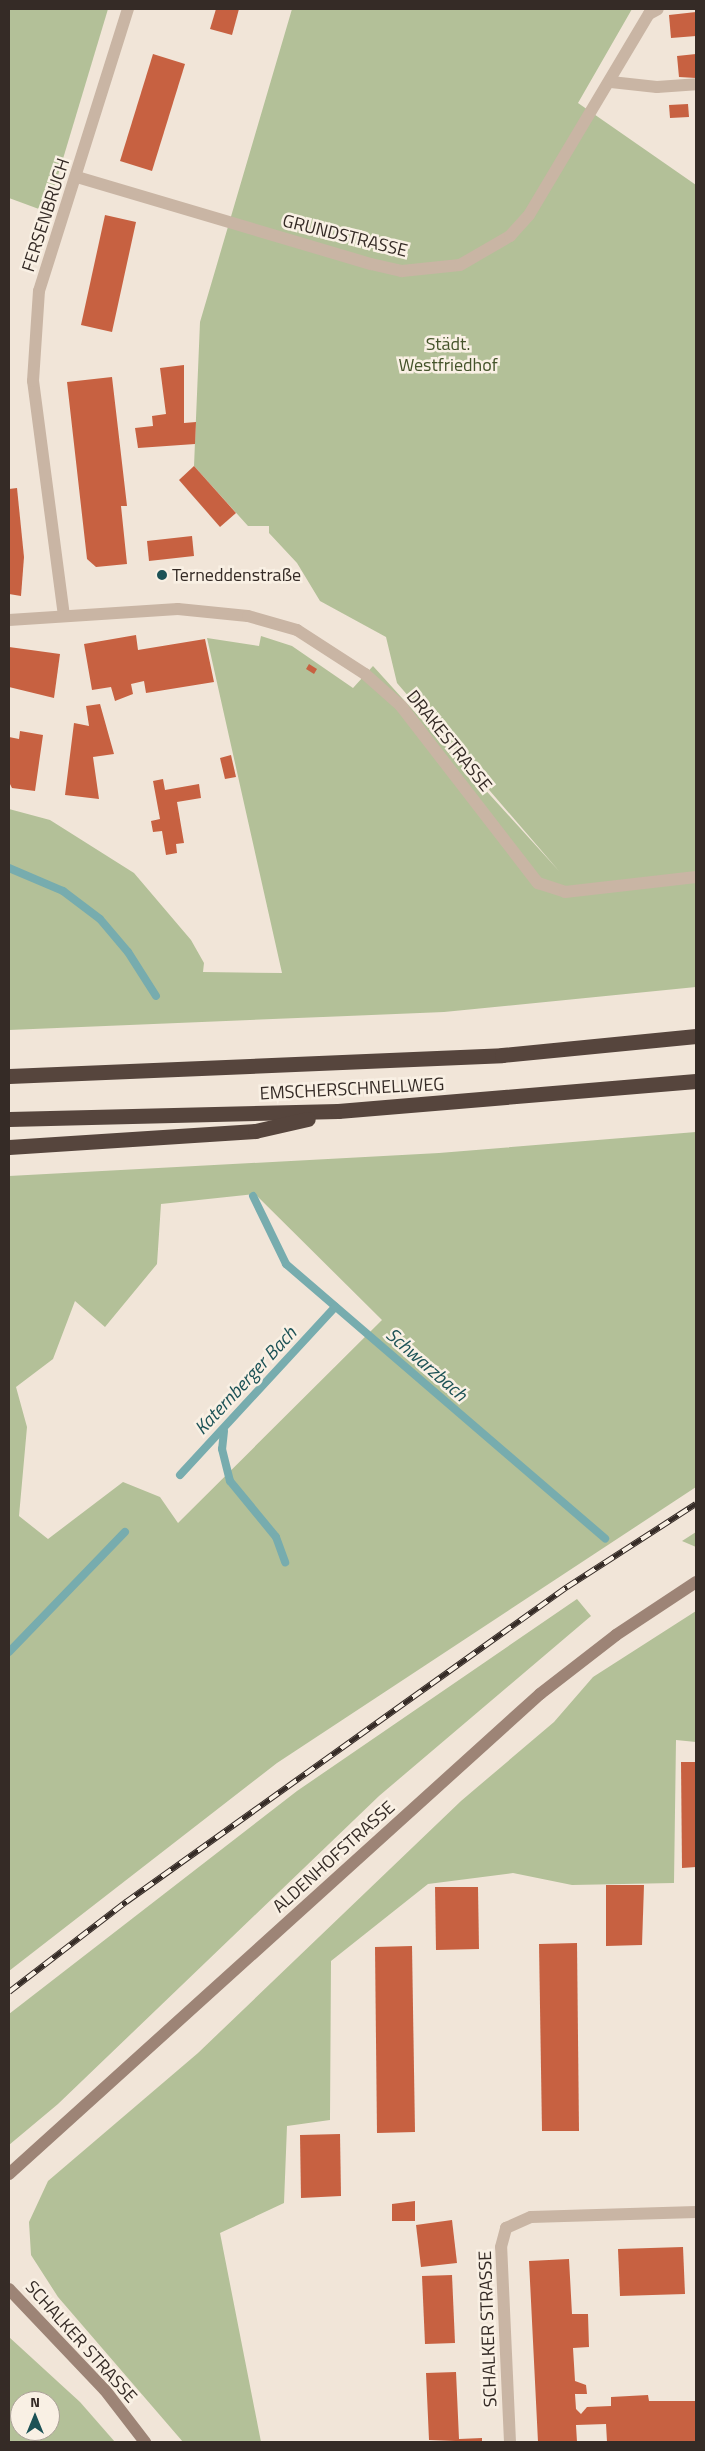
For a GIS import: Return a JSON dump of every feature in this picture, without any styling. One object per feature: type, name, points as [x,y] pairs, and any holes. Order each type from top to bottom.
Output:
[{"type":"highway","name":"EMSCHERSCHNELLWEG","points":[[9,1076],[502,1055],[696,1036]]},
{"type":"highway","name":"EMSCHERSCHNELLWEG","points":[[9,1119],[338,1111],[696,1081]]},
{"type":"highway","points":[[9,1147],[255,1131],[338,1111]]},
{"type":"street","name":"FERSENBRUCH","points":[[64,616],[33,381],[40,291],[128,9]]},
{"type":"street","name":"GRUNDSTRASSE","points":[[77,177],[371,264],[402,271],[438,271],[481,256],[510,236],[529,215],[611,82],[649,14],[658,9]]},
{"type":"street","points":[[611,82],[657,87],[696,84]]},
{"type":"street","name":"DRAKESTRASSE","points":[[9,620],[178,609],[248,616],[297,630],[365,674],[401,706],[538,883],[565,892],[696,877]]},
{"type":"street","name":"ALDENHOFSTRASSE","points":[[9,2174],[540,1694],[616,1635],[696,1582]]},
{"type":"street","name":"SCHALKER STRASSE","points":[[510,2442],[501,2247],[506,2228],[531,2218],[696,2212]]},
{"type":"street","name":"SCHALKER STRASSE","points":[[9,2289],[105,2390],[145,2442]]},
{"type":"green space","points":[[9,9],[108,9],[47,212],[9,198]]},
{"type":"green space","name":"Städt. Westfriedhof","points":[[292,9],[632,9],[578,103],[696,185],[696,987],[444,1012],[9,1030],[9,809],[50,820],[134,873],[191,940],[204,963],[203,972],[282,973],[207,638],[259,646],[261,636],[292,646],[353,688],[373,666],[559,871],[397,683],[386,637],[320,601],[297,563],[269,533],[269,526],[248,526],[194,466],[200,322]]},
{"type":"green space","points":[[696,1132],[696,1487],[277,1763],[9,1971],[9,1176],[439,1153]],"holes":[[[255,1194],[382,1320],[178,1523],[160,1497],[123,1482],[48,1539],[19,1516],[27,1427],[16,1387],[53,1359],[75,1301],[105,1327],[157,1264],[161,1204]]]},
{"type":"green space","points":[[696,1532],[696,1547],[682,1541]]},
{"type":"green space","points":[[577,1599],[591,1616],[379,1796],[58,2104],[9,2145],[9,2014],[297,1791]]},
{"type":"green space","points":[[696,1611],[696,1742],[676,1740],[674,1883],[572,1885],[513,1873],[428,1884],[331,1961],[330,2120],[287,2126],[284,2203],[220,2233],[261,2442],[183,2442],[58,2297],[31,2255],[29,2222],[48,2181],[198,2053],[461,1801],[554,1722],[593,1677]]},
{"type":"green space","points":[[9,2337],[80,2402],[115,2442],[9,2442]]},
{"type":"building","points":[[216,9],[239,9],[232,35],[210,29]]},
{"type":"building","points":[[696,12],[696,36],[671,38],[669,15]]},
{"type":"building","points":[[153,54],[185,64],[152,171],[120,161]]},
{"type":"building","points":[[696,54],[696,78],[679,77],[677,56]]},
{"type":"building","points":[[688,104],[689,117],[670,118],[669,105]]},
{"type":"building","points":[[105,215],[136,222],[112,332],[81,325]]},
{"type":"building","points":[[184,365],[184,423],[196,422],[195,444],[138,448],[135,428],[153,426],[152,416],[166,414],[160,368]]},
{"type":"building","points":[[112,377],[127,506],[121,506],[127,564],[96,567],[87,559],[67,382]]},
{"type":"building","points":[[194,466],[236,513],[220,527],[179,480]]},
{"type":"building","points":[[17,488],[24,557],[21,596],[9,594],[9,489]]},
{"type":"building","points":[[192,536],[194,556],[149,561],[147,541]]},
{"type":"building","points":[[136,635],[138,650],[205,639],[214,682],[146,693],[144,681],[131,684],[133,694],[115,701],[111,687],[92,690],[84,644]]},
{"type":"building","points":[[9,647],[60,654],[54,698],[9,687]]},
{"type":"building","points":[[309,664],[317,669],[314,674],[306,669]]},
{"type":"building","points":[[100,704],[114,754],[93,757],[99,799],[65,795],[74,723],[89,726],[86,706]]},
{"type":"building","points":[[20,731],[43,735],[35,791],[12,788],[9,782],[9,737],[19,739]]},
{"type":"building","points":[[231,755],[236,777],[225,779],[220,758]]},
{"type":"building","points":[[163,779],[165,790],[199,784],[201,798],[177,802],[184,843],[176,844],[177,853],[166,855],[162,831],[153,832],[151,821],[160,819],[153,781]]},
{"type":"building","points":[[681,1762],[696,1762],[696,1867],[682,1868]]},
{"type":"building","points":[[606,1885],[644,1885],[642,1945],[606,1946]]},
{"type":"building","points":[[435,1887],[478,1887],[479,1949],[436,1950]]},
{"type":"building","points":[[577,1943],[579,2131],[542,2131],[539,1944]]},
{"type":"building","points":[[412,1946],[415,2132],[377,2133],[375,1947]]},
{"type":"building","points":[[340,2134],[341,2196],[301,2198],[300,2135]]},
{"type":"building","points":[[415,2201],[415,2221],[392,2221],[392,2204]]},
{"type":"building","points":[[452,2220],[457,2263],[421,2267],[416,2225]]},
{"type":"building","points":[[683,2247],[685,2294],[620,2296],[618,2249]]},
{"type":"building","points":[[569,2259],[572,2314],[588,2314],[589,2347],[573,2348],[575,2381],[586,2385],[587,2394],[575,2394],[576,2409],[581,2414],[587,2407],[611,2406],[611,2397],[648,2395],[649,2401],[696,2401],[696,2442],[607,2442],[606,2424],[576,2425],[577,2442],[538,2442],[529,2261]]},
{"type":"building","points":[[452,2275],[455,2343],[425,2344],[422,2276]]},
{"type":"building","points":[[456,2372],[459,2439],[482,2438],[482,2442],[429,2440],[426,2373]]},
{"type":"waterway","name":"Schwarzbach","points":[[9,868],[63,891],[100,919],[128,952],[156,996]]},
{"type":"waterway","name":"Schwarzbach","points":[[253,1196],[286,1264],[605,1538]]},
{"type":"waterway","name":"Katernberger Bach","points":[[180,1475],[335,1307]]},
{"type":"waterway","points":[[224,1431],[222,1449],[230,1481],[276,1537],[285,1562]]},
{"type":"waterway","name":"Katernberger Bach","points":[[9,1652],[125,1532]]},
{"type":"railway","points":[[9,1992],[126,1902],[567,1587],[696,1504]]},
{"type":"place","name":"Terneddenstraße","points":[[162,575]]}]
